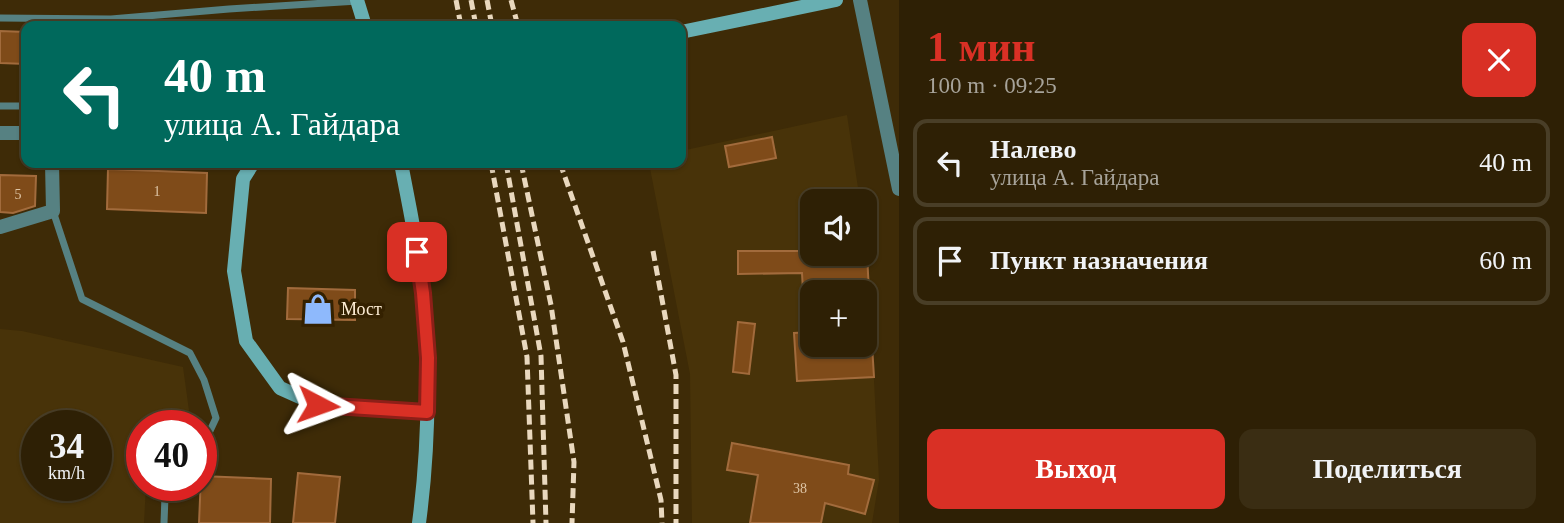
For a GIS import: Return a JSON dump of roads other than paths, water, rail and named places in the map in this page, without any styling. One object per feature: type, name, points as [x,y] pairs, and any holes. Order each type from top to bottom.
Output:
[{"type":"street","points":[[686,31],[836,0]]},
{"type":"street","points":[[860,0],[899,189]]},
{"type":"street","points":[[357,1],[363,21]]},
{"type":"street","points":[[0,133],[21,134]]},
{"type":"street","points":[[0,227],[54,211],[52,168]]},
{"type":"street","points":[[250,168],[243,178],[234,271],[246,341],[280,388],[318,405],[427,412]]},
{"type":"street","points":[[402,168],[423,293],[428,358],[428,441],[419,523]]},
{"type":"lane","points":[[128,21],[229,9],[357,1]]},
{"type":"lane","points":[[0,18],[67,21]]},
{"type":"lane","points":[[0,106],[21,106]]},
{"type":"lane","points":[[54,211],[82,299],[190,353],[204,380],[213,410]]},
{"type":"lane","points":[[164,523],[165,501]]},
{"type":"railway","points":[[456,0],[460,21]]},
{"type":"railway","points":[[471,0],[475,21]]},
{"type":"railway","points":[[487,0],[491,21]]},
{"type":"railway","points":[[511,0],[517,21]]},
{"type":"railway","points":[[492,168],[527,357],[533,523]]},
{"type":"railway","points":[[507,168],[541,356],[546,523]]},
{"type":"railway","points":[[522,168],[551,305],[574,462],[572,523]]},
{"type":"railway","points":[[562,168],[623,342],[661,500],[662,523]]},
{"type":"railway","points":[[653,251],[676,375],[676,523]]},
{"type":"place","name":"Мост","points":[[318,309]]}]
